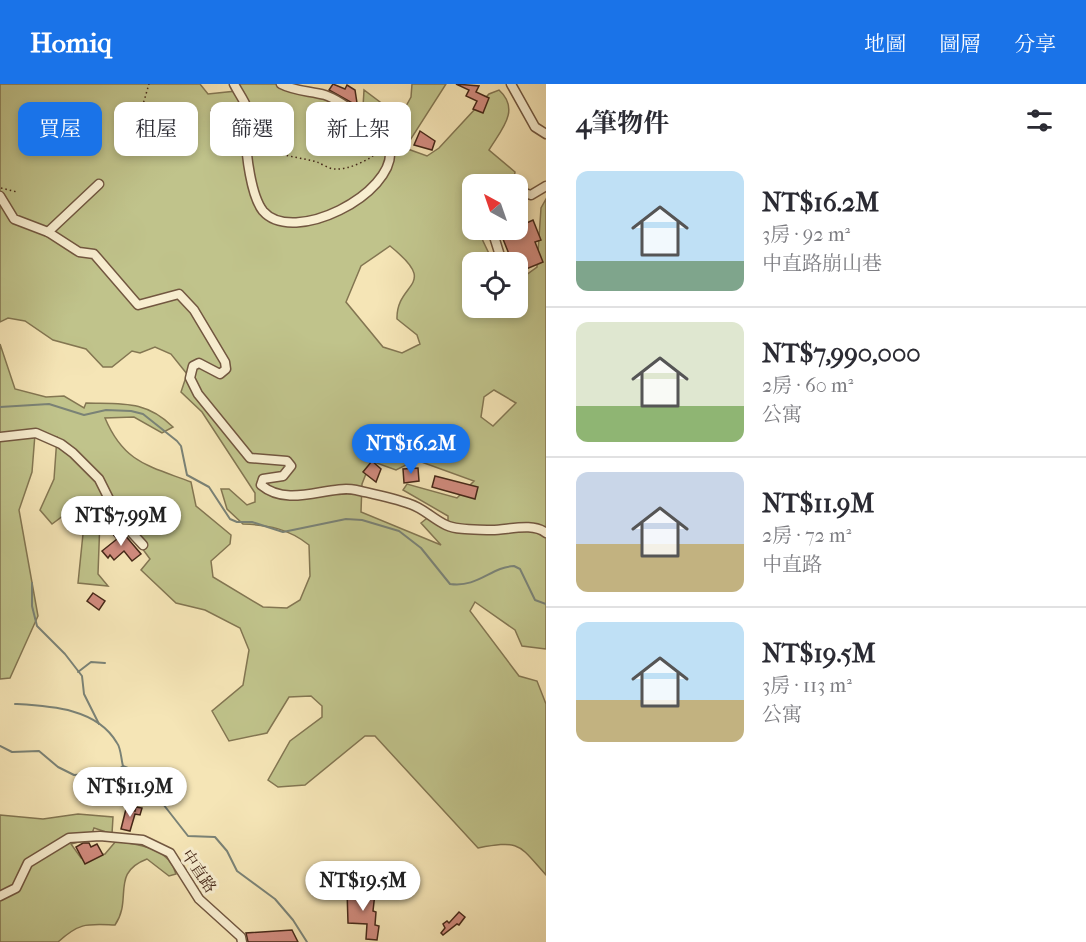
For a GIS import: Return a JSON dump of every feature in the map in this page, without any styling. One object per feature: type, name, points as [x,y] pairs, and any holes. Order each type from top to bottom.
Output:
[{"type":"street","points":[[234,84],[243,102]]},
{"type":"street","points":[[280,84],[339,102]]},
{"type":"street","points":[[511,84],[535,127],[546,134]]},
{"type":"street","points":[[247,156],[258,203],[272,218],[289,222],[319,219],[335,214],[381,181],[390,160],[389,156]]},
{"type":"street","points":[[48,232],[99,184]]},
{"type":"street","points":[[528,194],[531,195],[546,186]]},
{"type":"street","points":[[0,196],[14,219],[48,232],[80,252],[94,254],[138,306],[179,294],[194,310],[225,362],[226,369],[220,374],[199,363],[193,366],[190,378],[198,394],[250,458],[287,461],[291,466],[283,476],[263,479],[261,485],[266,489],[286,495],[354,489],[411,504],[446,525],[545,531]]},
{"type":"street","points":[[0,437],[36,433],[61,444],[73,453],[99,479],[119,519],[142,545]]},
{"type":"street","name":"中直路","points":[[0,896],[16,888],[28,863],[69,838],[100,836],[143,840],[170,853],[199,899],[241,937],[242,942]]},
{"type":"path","points":[[144,102],[149,84]]},
{"type":"path","points":[[290,156],[334,169],[370,156]]},
{"type":"path","points":[[0,189],[6,187],[17,192]]},
{"type":"green space","points":[[0,84],[200,84],[208,94],[236,91],[233,84],[293,84],[337,102],[306,102],[306,156],[411,156],[411,150],[427,156],[439,148],[489,94],[499,90],[505,98],[509,112],[503,128],[489,150],[515,172],[515,174],[462,174],[462,240],[483,240],[488,252],[462,252],[462,318],[528,318],[528,274],[537,267],[541,208],[546,199],[546,649],[522,646],[515,630],[475,602],[470,611],[519,676],[537,681],[546,704],[546,875],[518,847],[503,844],[478,848],[375,736],[365,736],[305,785],[278,787],[268,780],[290,741],[322,717],[322,706],[311,696],[289,697],[267,733],[229,741],[212,711],[243,685],[249,650],[240,628],[205,610],[176,603],[141,570],[150,559],[109,503],[100,519],[98,574],[108,586],[78,583],[84,524],[71,510],[52,524],[40,510],[54,479],[57,437],[35,434],[32,472],[19,510],[38,616],[10,678],[0,679],[0,344],[15,389],[46,397],[64,396],[84,408],[86,403],[133,405],[153,412],[173,427],[162,433],[134,417],[105,418],[112,433],[129,454],[150,467],[191,482],[196,506],[231,535],[230,544],[211,561],[213,577],[263,607],[287,608],[300,600],[310,576],[309,545],[294,535],[278,529],[243,524],[227,509],[221,489],[229,489],[247,505],[255,502],[255,493],[202,412],[181,392],[187,374],[171,354],[155,347],[140,353],[132,351],[112,367],[103,367],[86,349],[53,340],[25,321],[8,318],[0,322]],"holes":[[[390,246],[405,259],[414,277],[403,297],[397,319],[417,335],[420,344],[402,353],[383,347],[346,302],[361,266]],[[494,390],[516,403],[493,426],[481,417],[484,397]],[[416,460],[474,481],[457,498],[407,484],[403,490],[448,516],[448,522],[431,515],[421,523],[441,545],[361,512],[362,484],[371,461],[396,470]]]},
{"type":"green space","points":[[412,84],[446,84],[411,139],[411,102],[408,102]]},
{"type":"green space","points":[[364,90],[380,102],[363,102]]},
{"type":"green space","points":[[78,814],[113,817],[112,834],[94,828],[90,839],[71,844],[81,858],[105,854],[116,841],[125,842],[144,846],[160,853],[167,858],[176,874],[169,876],[147,859],[136,865],[125,879],[122,906],[115,925],[84,926],[72,931],[58,942],[0,942],[0,815],[43,819]]},
{"type":"building","points":[[333,84],[345,89],[347,85],[355,90],[357,102],[350,102],[329,90]]},
{"type":"building","points":[[456,84],[479,86],[476,92],[489,98],[483,113],[473,109],[477,101],[466,96],[469,90]]},
{"type":"building","points":[[420,131],[435,141],[432,150],[414,145]]},
{"type":"building","points":[[533,220],[541,240],[535,242],[543,262],[528,268],[528,252],[508,252],[503,240],[528,240],[528,222]]},
{"type":"building","points":[[372,461],[381,469],[376,482],[363,472]]},
{"type":"building","points":[[418,468],[419,481],[404,483],[403,469]]},
{"type":"building","points":[[435,476],[478,487],[475,499],[432,487]]},
{"type":"building","points":[[118,527],[141,554],[132,561],[124,551],[114,560],[110,555],[108,558],[102,551],[117,539],[111,532]]},
{"type":"building","points":[[93,593],[105,601],[99,610],[87,601]]},
{"type":"building","points":[[136,807],[142,808],[140,815],[135,814],[130,831],[121,829],[126,809],[135,811]]},
{"type":"building","points":[[89,843],[91,847],[97,844],[103,855],[85,864],[76,847]]},
{"type":"building","points":[[347,890],[375,893],[373,911],[376,912],[375,925],[379,926],[377,940],[366,939],[367,924],[348,923]]},
{"type":"building","points":[[459,912],[465,917],[459,925],[457,924],[443,935],[441,933],[445,928],[443,924],[447,921],[449,923]]},
{"type":"building","points":[[292,930],[298,942],[248,942],[246,933]]},
{"type":"waterway","points":[[0,407],[49,404],[84,415],[106,410],[143,414],[177,441],[181,446],[187,475],[209,487],[230,519],[237,522],[252,522],[283,532],[346,519],[362,520],[399,531],[421,548],[450,584],[469,583],[498,570],[514,566],[520,569],[535,600],[546,604]]},
{"type":"waterway","points":[[32,583],[32,606],[37,626],[65,654],[82,676],[84,694],[99,724]]},
{"type":"waterway","points":[[78,672],[91,662],[105,663]]},
{"type":"waterway","points":[[15,704],[72,711],[98,722],[118,745],[123,766]]},
{"type":"waterway","points":[[0,746],[12,752],[39,751],[58,767],[74,775],[115,772],[123,766],[138,772],[188,836],[215,837],[227,851],[237,871],[275,899],[293,920],[307,942]]}]
